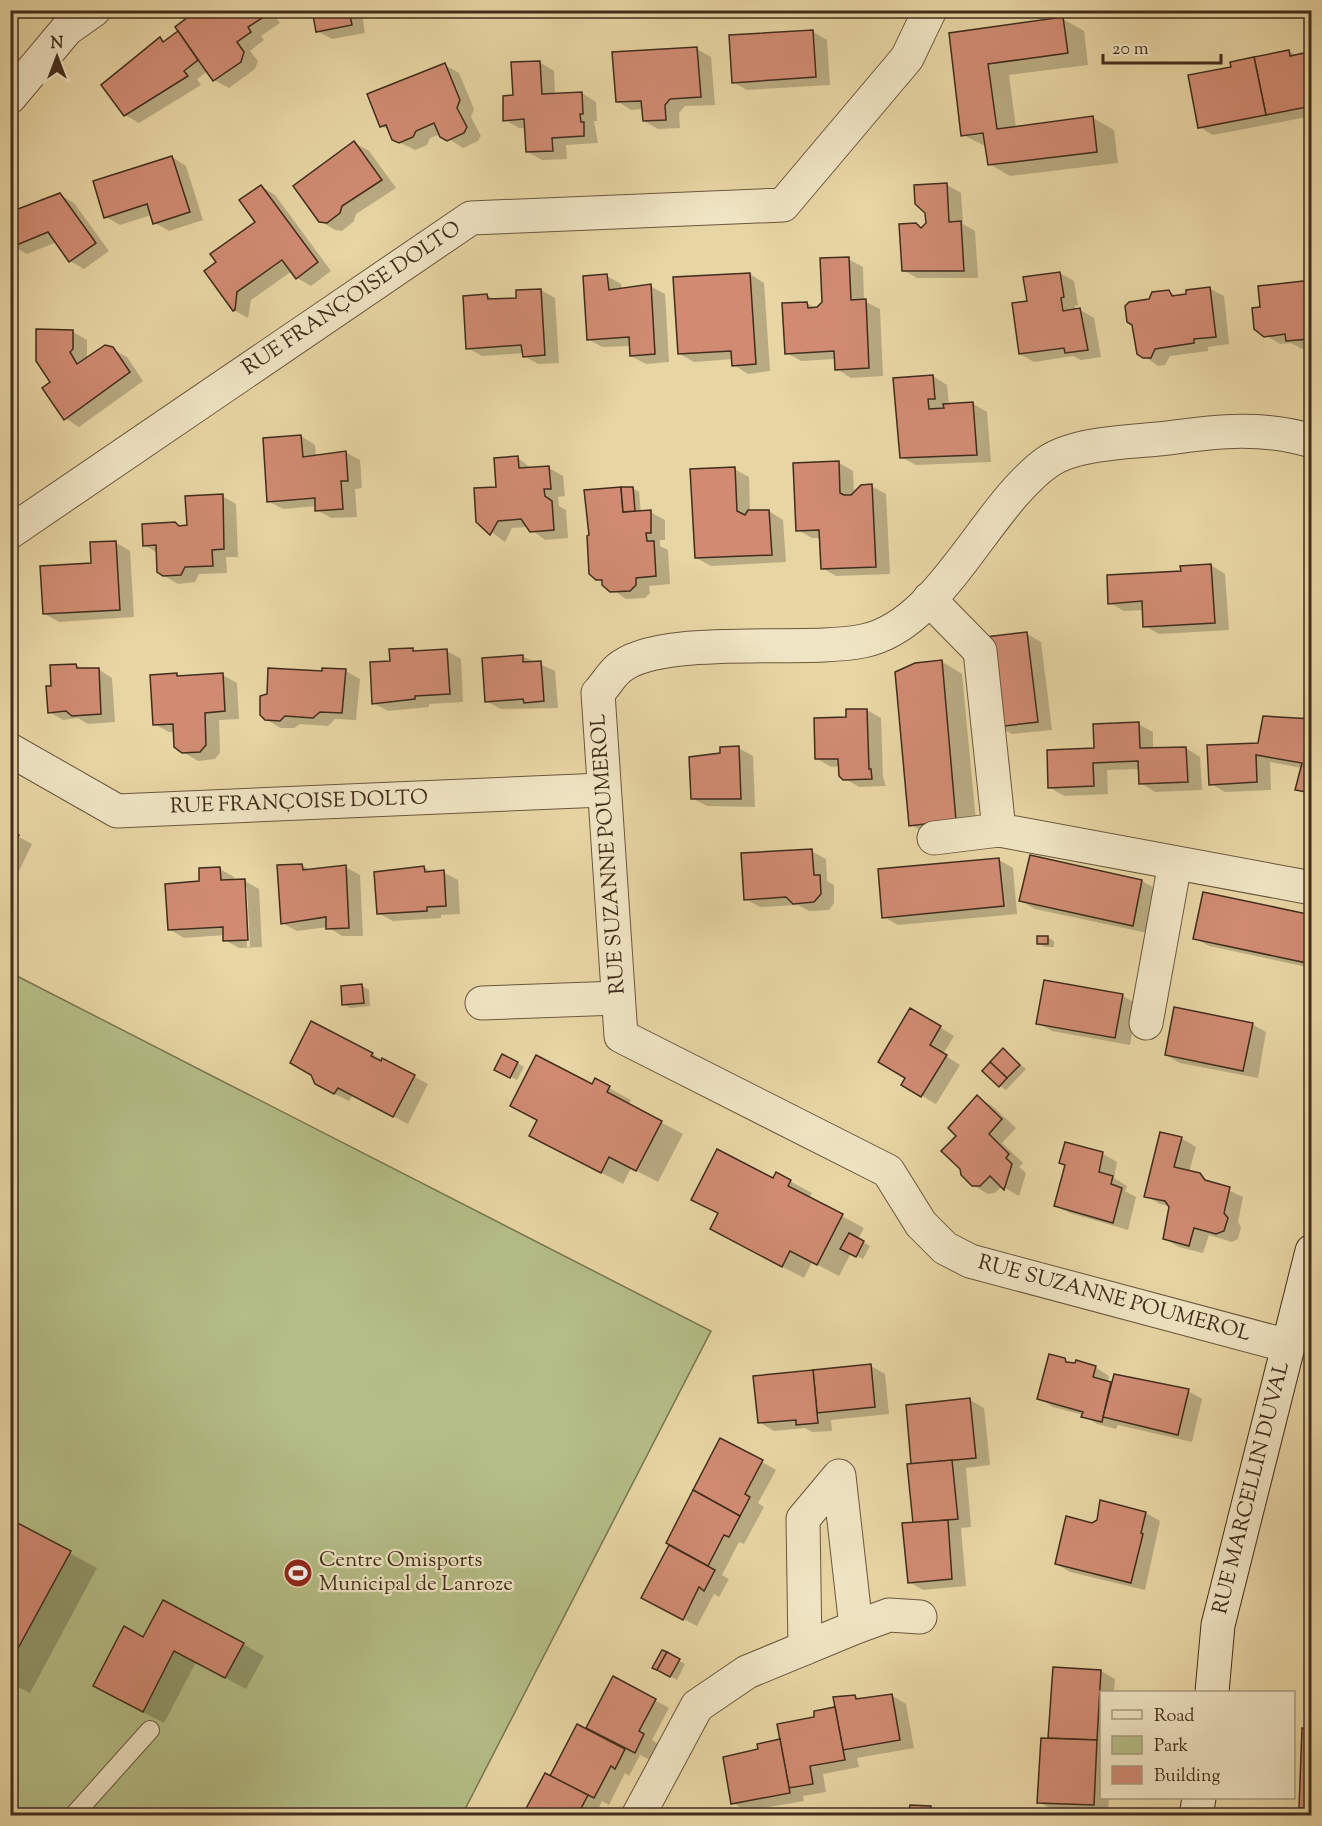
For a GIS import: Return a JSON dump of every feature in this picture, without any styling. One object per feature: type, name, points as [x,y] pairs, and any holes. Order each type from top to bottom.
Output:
[{"type":"street","points":[[10,97],[67,20],[94,10]]},
{"type":"street","name":"RUE FRANÇOISE DOLTO","points":[[10,532],[471,218],[783,205],[907,58],[930,10]]},
{"type":"street","name":"RUE SUZANNE POUMEROL","points":[[1297,1338],[970,1262],[945,1248],[921,1224],[888,1171],[621,1036],[598,693],[619,668],[654,651],[864,641],[899,626],[929,599],[1026,480],[1051,460],[1082,449],[1231,429],[1283,432],[1311,441]]},
{"type":"street","points":[[929,599],[981,651],[999,830]]},
{"type":"street","name":"RUE FRANÇOISE DOLTO","points":[[10,750],[117,811],[603,790]]},
{"type":"street","points":[[934,838],[999,830],[1311,888]]},
{"type":"street","points":[[1146,1023],[1175,863]]},
{"type":"street","points":[[482,1003],[618,998]]},
{"type":"street","name":"RUE MARCELLIN DUVAL","points":[[1212,1691],[1218,1625],[1297,1338],[1311,1251]]},
{"type":"street","points":[[805,1648],[803,1519],[839,1476],[856,1627]]},
{"type":"street","points":[[638,1815],[697,1706],[747,1672],[856,1627],[889,1615],[921,1617]]},
{"type":"street","points":[[1196,1815],[1199,1799]]},
{"type":"lane","points":[[73,1815],[150,1730]]},
{"type":"green space","name":"Centre Omisports Municipal de Lanroze","points":[[11,973],[711,1331],[462,1815],[11,1815]]},
{"type":"building","points":[[197,10],[264,10],[267,15],[248,27],[251,32],[237,42],[244,52],[241,62],[213,81],[175,27]]},
{"type":"building","points":[[312,10],[349,10],[352,25],[316,32]]},
{"type":"building","points":[[1063,17],[1068,53],[988,64],[997,129],[1093,116],[1097,152],[988,165],[983,133],[961,136],[949,33]]},
{"type":"building","points":[[813,30],[816,77],[732,83],[729,35]]},
{"type":"building","points":[[178,31],[198,60],[184,71],[188,76],[124,116],[101,85],[160,37],[163,42]]},
{"type":"building","points":[[697,47],[701,97],[670,99],[665,105],[666,120],[643,121],[641,101],[616,102],[612,52]]},
{"type":"building","points":[[1289,50],[1290,56],[1309,52],[1312,106],[1266,115],[1254,57]]},
{"type":"building","points":[[1254,57],[1266,115],[1198,128],[1188,75],[1231,67],[1230,62]]},
{"type":"building","points":[[540,61],[542,94],[582,92],[583,114],[580,114],[581,122],[584,122],[584,136],[552,138],[553,151],[526,152],[524,119],[503,121],[503,96],[513,95],[511,62]]},
{"type":"building","points":[[445,63],[460,100],[457,108],[467,127],[464,133],[447,141],[440,137],[434,123],[416,131],[413,137],[399,143],[392,140],[386,125],[380,127],[367,94]]},
{"type":"building","points":[[354,141],[382,180],[342,206],[340,213],[327,223],[319,222],[293,186]]},
{"type":"building","points":[[172,156],[190,212],[153,224],[147,204],[104,218],[93,181]]},
{"type":"building","points":[[947,183],[949,222],[961,221],[964,271],[902,271],[899,224],[916,223],[921,228],[926,223],[925,213],[915,204],[914,185]]},
{"type":"building","points":[[261,185],[318,262],[296,279],[282,260],[237,292],[233,311],[204,271],[216,262],[210,254],[255,222],[239,200]]},
{"type":"building","points":[[60,193],[96,243],[69,262],[48,232],[12,247],[10,212]]},
{"type":"building","points":[[849,257],[851,300],[866,299],[869,368],[835,370],[834,351],[785,354],[782,303],[807,302],[808,308],[817,307],[822,302],[820,258]]},
{"type":"building","points":[[1060,272],[1064,297],[1061,298],[1063,311],[1080,308],[1088,350],[1065,353],[1064,348],[1019,354],[1012,303],[1027,301],[1023,277]]},
{"type":"building","points":[[750,273],[756,364],[732,366],[731,351],[678,354],[673,277]]},
{"type":"building","points":[[607,274],[609,290],[651,284],[655,354],[630,356],[629,337],[587,340],[583,276]]},
{"type":"building","points":[[1312,280],[1310,339],[1286,341],[1285,334],[1264,337],[1254,329],[1252,308],[1260,307],[1258,286]]},
{"type":"building","points":[[1210,287],[1216,337],[1194,339],[1194,343],[1155,349],[1151,358],[1143,358],[1137,354],[1132,325],[1127,322],[1125,306],[1129,302],[1149,299],[1152,292],[1169,290],[1172,296],[1186,294],[1186,290]]},
{"type":"building","points":[[541,289],[545,355],[523,357],[521,345],[466,349],[463,296],[487,294],[488,299],[516,298],[516,290]]},
{"type":"building","points":[[36,329],[73,330],[73,349],[70,352],[77,364],[105,345],[113,347],[130,372],[64,420],[42,388],[50,382],[36,361]]},
{"type":"building","points":[[933,375],[935,399],[928,399],[929,409],[944,408],[943,404],[973,402],[977,455],[900,458],[893,378]]},
{"type":"building","points":[[301,435],[303,457],[346,451],[348,481],[341,481],[343,509],[315,511],[315,498],[267,502],[263,438]]},
{"type":"building","points":[[518,456],[519,468],[549,466],[551,489],[544,489],[545,496],[552,501],[554,530],[530,532],[521,519],[498,521],[490,535],[476,522],[474,488],[496,487],[494,458]]},
{"type":"building","points":[[839,461],[840,493],[851,495],[861,485],[872,484],[876,567],[821,569],[819,530],[796,531],[793,463]]},
{"type":"building","points":[[735,467],[737,511],[745,515],[748,510],[769,510],[772,555],[695,558],[690,469]]},
{"type":"building","points":[[621,487],[623,512],[651,510],[651,533],[646,533],[647,541],[654,541],[656,576],[636,578],[636,585],[630,591],[610,592],[602,585],[602,580],[596,580],[589,574],[587,536],[589,535],[584,490]]},
{"type":"building","points":[[621,487],[633,487],[635,511],[623,512]]},
{"type":"building","points":[[223,494],[224,549],[212,550],[213,566],[185,567],[181,575],[163,576],[157,572],[156,545],[143,546],[142,524],[175,522],[179,526],[187,525],[185,496]]},
{"type":"building","points":[[116,541],[120,610],[43,614],[40,566],[91,563],[90,542]]},
{"type":"building","points":[[1211,564],[1215,623],[1143,627],[1142,601],[1108,604],[1107,575],[1181,571],[1180,566]]},
{"type":"building","points":[[1027,632],[1038,722],[996,727],[986,637]]},
{"type":"building","points":[[413,648],[413,651],[447,649],[450,694],[415,696],[415,699],[372,704],[370,662],[390,661],[389,649]]},
{"type":"building","points":[[523,655],[523,662],[541,661],[544,701],[524,703],[523,699],[485,702],[482,658]]},
{"type":"building","points":[[942,660],[956,820],[909,826],[895,672],[915,663]]},
{"type":"building","points":[[76,664],[77,668],[99,668],[101,714],[72,716],[66,711],[48,713],[46,686],[51,686],[50,665]]},
{"type":"building","points":[[268,668],[322,671],[322,668],[346,669],[342,713],[320,712],[313,718],[285,716],[280,721],[265,720],[260,715],[260,696],[267,694]]},
{"type":"building","points":[[177,673],[177,676],[223,673],[225,711],[205,713],[206,745],[200,752],[182,753],[174,747],[173,724],[153,725],[150,675]]},
{"type":"building","points":[[846,709],[867,709],[869,769],[871,769],[872,779],[843,780],[839,776],[838,759],[815,759],[814,718],[846,717]]},
{"type":"building","points":[[1263,716],[1312,719],[1307,753],[1312,754],[1312,793],[1295,790],[1302,763],[1256,755],[1257,782],[1209,785],[1207,745],[1258,743]]},
{"type":"building","points":[[1139,722],[1140,748],[1186,747],[1188,782],[1139,784],[1138,761],[1093,763],[1094,786],[1048,788],[1047,750],[1094,748],[1093,724]]},
{"type":"building","points":[[739,746],[741,799],[691,799],[689,757],[720,753],[720,747]]},
{"type":"building","points":[[10,831],[19,835],[10,851]]},
{"type":"building","points":[[812,849],[814,875],[820,875],[821,894],[814,902],[793,904],[786,897],[744,900],[741,853]]},
{"type":"building","points":[[1030,855],[1142,880],[1133,926],[1019,901]]},
{"type":"building","points":[[999,858],[1004,906],[882,918],[878,869]]},
{"type":"building","points":[[302,864],[303,870],[346,865],[349,928],[326,929],[326,917],[281,924],[277,865]]},
{"type":"building","points":[[424,866],[425,872],[444,870],[446,906],[427,907],[427,911],[377,914],[374,872]]},
{"type":"building","points":[[220,867],[221,880],[245,879],[248,940],[223,941],[223,927],[168,930],[165,884],[199,881],[199,868]]},
{"type":"building","points":[[1203,892],[1312,915],[1312,941],[1307,963],[1193,939]]},
{"type":"building","points":[[1037,936],[1048,936],[1048,944],[1037,944]]},
{"type":"building","points":[[1044,980],[1123,994],[1115,1038],[1036,1024]]},
{"type":"building","points":[[362,984],[364,1003],[342,1005],[341,986]]},
{"type":"building","points":[[1174,1007],[1253,1023],[1243,1071],[1165,1055]]},
{"type":"building","points":[[910,1008],[941,1026],[930,1045],[947,1055],[921,1097],[901,1085],[905,1078],[878,1062]]},
{"type":"building","points":[[311,1021],[373,1053],[371,1056],[381,1061],[382,1058],[415,1075],[393,1117],[338,1088],[334,1094],[315,1084],[311,1075],[290,1063]]},
{"type":"building","points":[[1003,1048],[1020,1065],[1007,1078],[990,1062]]},
{"type":"building","points":[[502,1054],[518,1062],[510,1078],[494,1070]]},
{"type":"building","points":[[536,1055],[592,1084],[595,1078],[610,1086],[607,1092],[662,1121],[636,1171],[609,1157],[601,1173],[529,1136],[537,1120],[510,1106]]},
{"type":"building","points":[[990,1062],[1007,1078],[999,1087],[982,1071]]},
{"type":"building","points":[[977,1095],[1002,1119],[989,1134],[1009,1154],[1006,1158],[1012,1164],[1004,1190],[990,1176],[980,1186],[972,1186],[961,1175],[960,1169],[941,1151],[956,1136],[948,1128]]},
{"type":"building","points":[[1160,1132],[1182,1137],[1174,1167],[1200,1173],[1205,1180],[1230,1187],[1224,1213],[1228,1218],[1224,1231],[1216,1234],[1194,1228],[1189,1246],[1163,1239],[1169,1207],[1165,1201],[1144,1197]]},
{"type":"building","points":[[1065,1142],[1103,1152],[1099,1172],[1113,1176],[1111,1184],[1122,1188],[1113,1223],[1054,1206],[1065,1165],[1059,1163]]},
{"type":"building","points":[[717,1149],[773,1178],[776,1172],[791,1180],[788,1186],[843,1214],[817,1265],[790,1251],[782,1267],[710,1229],[718,1213],[691,1200]]},
{"type":"building","points":[[849,1233],[864,1241],[856,1257],[840,1249]]},
{"type":"building","points":[[1049,1354],[1065,1358],[1066,1362],[1075,1363],[1076,1360],[1096,1366],[1093,1377],[1111,1382],[1102,1422],[1081,1417],[1083,1412],[1037,1399]]},
{"type":"building","points":[[871,1364],[875,1407],[817,1413],[813,1370]]},
{"type":"building","points":[[813,1370],[818,1423],[796,1425],[796,1420],[758,1423],[753,1376]]},
{"type":"building","points":[[1114,1374],[1189,1389],[1178,1435],[1103,1417]]},
{"type":"building","points":[[970,1398],[976,1458],[911,1464],[906,1405]]},
{"type":"building","points":[[720,1438],[763,1460],[745,1494],[750,1497],[740,1516],[693,1490]]},
{"type":"building","points":[[952,1460],[958,1519],[913,1523],[907,1464]]},
{"type":"building","points":[[693,1490],[740,1516],[729,1537],[724,1535],[708,1566],[666,1543]]},
{"type":"building","points":[[1100,1500],[1146,1512],[1131,1583],[1055,1564],[1066,1516],[1092,1523],[1097,1520]]},
{"type":"building","points":[[10,1519],[71,1551],[10,1663]]},
{"type":"building","points":[[948,1520],[952,1579],[908,1583],[902,1523]]},
{"type":"building","points":[[669,1545],[715,1570],[704,1591],[699,1587],[683,1620],[641,1598]]},
{"type":"building","points":[[163,1600],[244,1643],[225,1678],[174,1651],[143,1712],[93,1686],[124,1626],[143,1637]]},
{"type":"building","points":[[1307,1608],[1312,1608],[1312,1653],[1307,1653]]},
{"type":"building","points":[[662,1650],[667,1652],[657,1670],[652,1668]]},
{"type":"building","points":[[667,1652],[680,1659],[670,1677],[657,1670]]},
{"type":"building","points":[[1053,1667],[1101,1670],[1097,1740],[1048,1738]]},
{"type":"building","points":[[613,1676],[656,1699],[639,1731],[644,1734],[635,1753],[586,1728]]},
{"type":"building","points":[[892,1694],[900,1740],[843,1750],[833,1697],[855,1695],[856,1699]]},
{"type":"building","points":[[835,1707],[845,1760],[810,1766],[813,1784],[789,1788],[777,1724],[814,1717],[814,1711]]},
{"type":"building","points":[[577,1724],[625,1749],[615,1769],[611,1766],[594,1798],[550,1776]]},
{"type":"building","points":[[1302,1728],[1312,1729],[1312,1809],[1299,1808]]},
{"type":"building","points":[[1041,1738],[1097,1740],[1094,1805],[1037,1803]]},
{"type":"building","points":[[780,1739],[790,1793],[731,1804],[723,1757],[758,1749],[757,1744]]},
{"type":"building","points":[[545,1773],[588,1795],[577,1816],[522,1816]]},
{"type":"building","points":[[910,1805],[931,1806],[930,1816],[908,1816]]},
{"type":"building","points":[[1299,1808],[1312,1809],[1312,1816],[1298,1816]]},
{"type":"place","name":"Centre Omisports Municipal de Lanroze","points":[[298,1573]]}]
